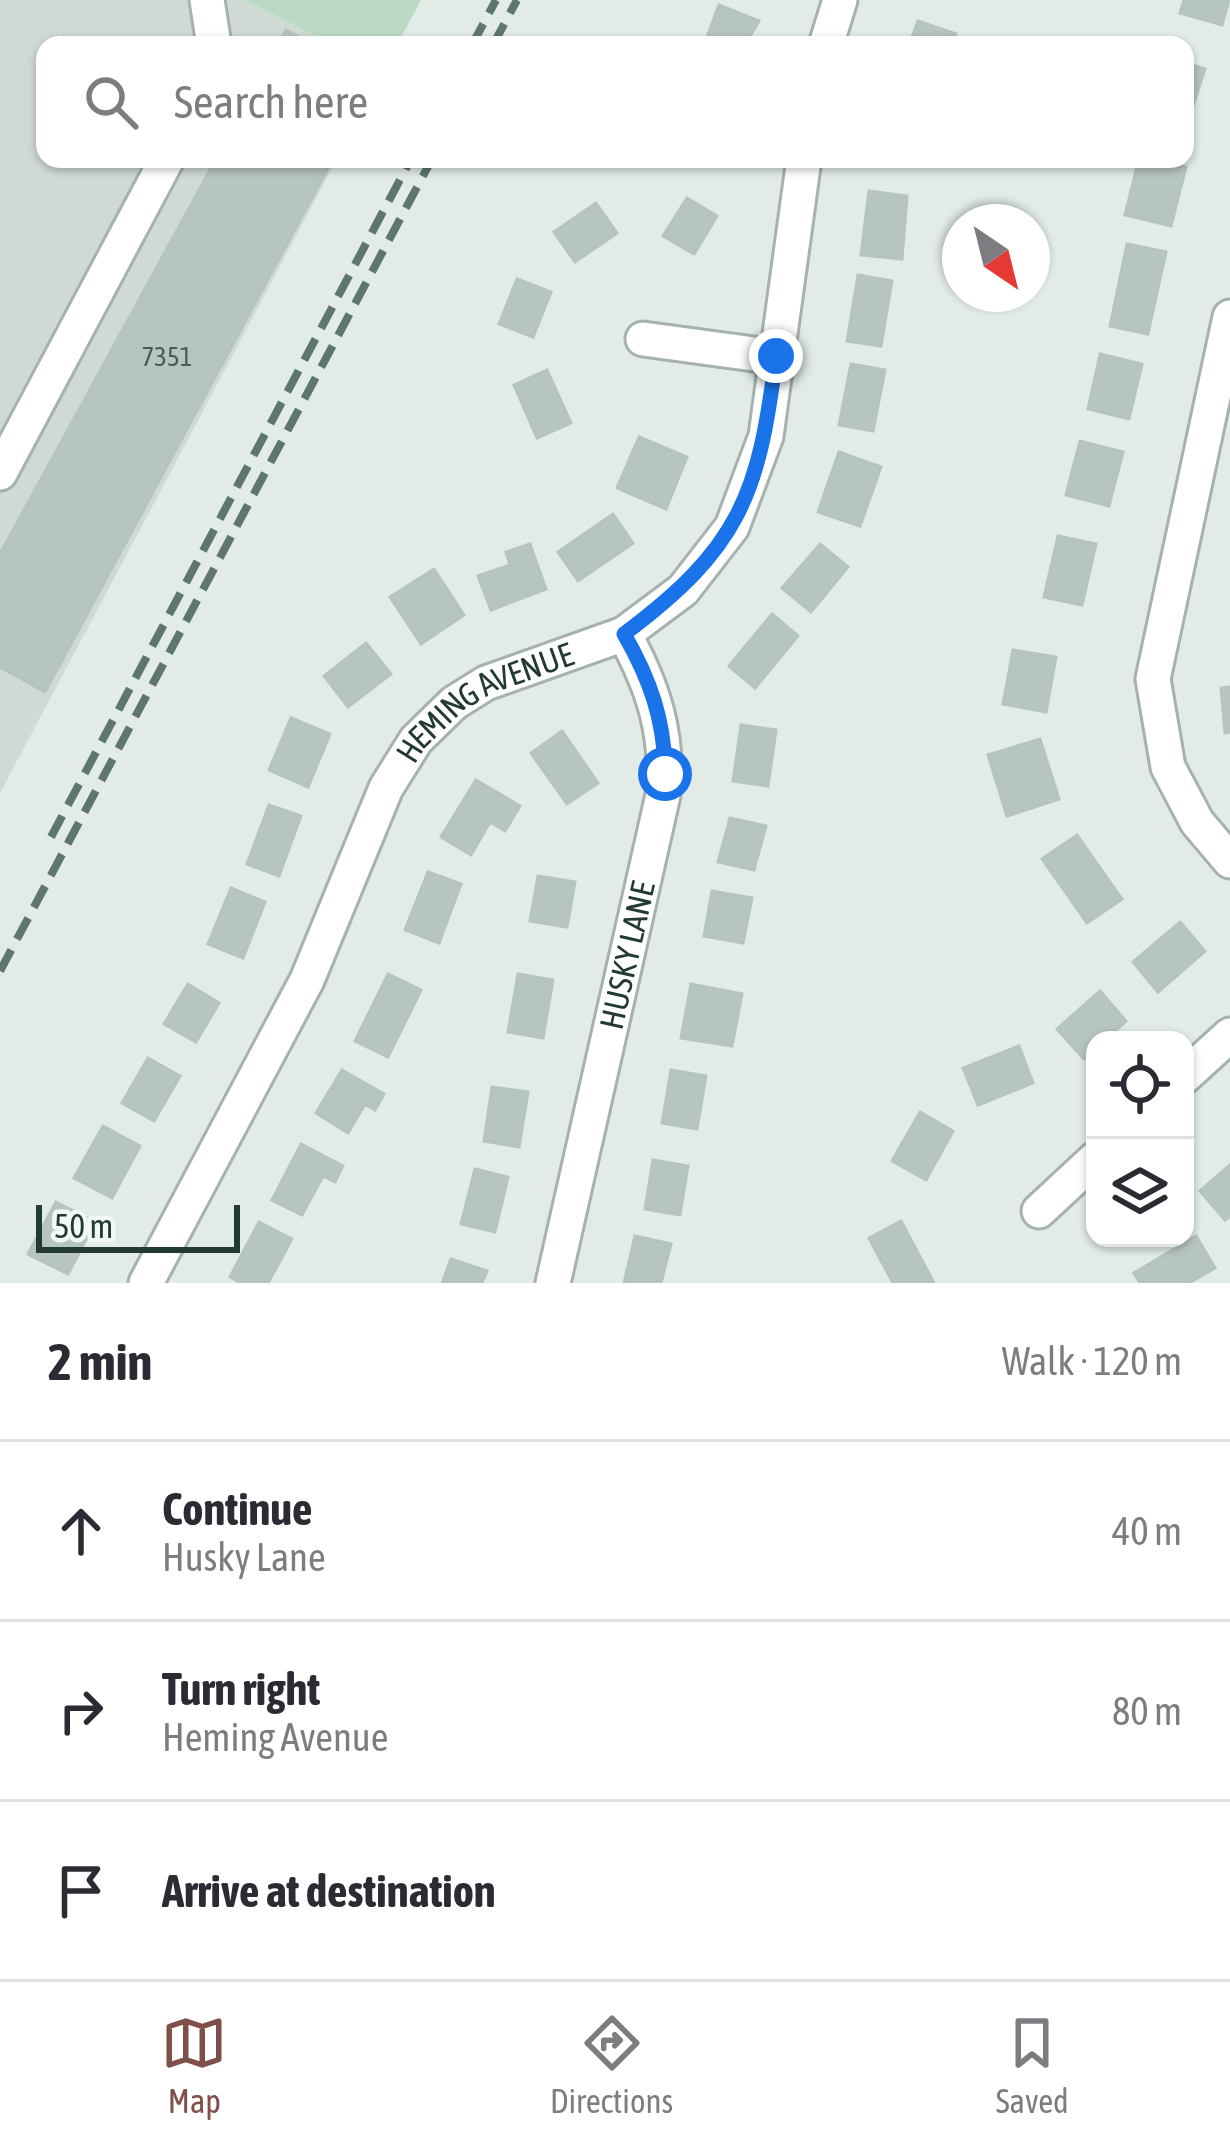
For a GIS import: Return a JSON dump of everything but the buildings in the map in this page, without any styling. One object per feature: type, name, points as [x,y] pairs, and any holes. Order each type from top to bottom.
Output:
[{"type":"street","points":[[207,0],[213,36]]},
{"type":"street","points":[[829,36],[840,0]]},
{"type":"street","points":[[0,473],[162,168]]},
{"type":"street","name":"HEMING AVENUE","points":[[146,1283],[307,980],[404,755],[436,719],[486,683],[624,634],[683,590],[732,527],[762,455],[803,168]]},
{"type":"street","points":[[1230,317],[1153,679],[1168,767],[1197,822],[1230,861]]},
{"type":"street","points":[[643,339],[776,356]]},
{"type":"street","name":"HUSKY LANE","points":[[553,1283],[663,795],[663,731],[653,691],[624,634]]},
{"type":"street","points":[[1194,1068],[1230,1034]]},
{"type":"street","points":[[1039,1211],[1086,1167]]},
{"type":"shaded area","points":[[0,0],[245,0],[316,36],[36,36],[36,168],[332,168],[0,793]]},
{"type":"green space","points":[[245,0],[421,0],[402,36],[316,36]]},
{"type":"railway","points":[[477,36],[496,0]]},
{"type":"railway","points":[[498,36],[517,0]]},
{"type":"railway","points":[[51,837],[406,168]]},
{"type":"railway","points":[[0,971],[427,168]]},
{"type":"route","points":[[665,774],[663,731],[653,691],[624,634],[683,590],[732,527],[762,455],[776,356]]}]
